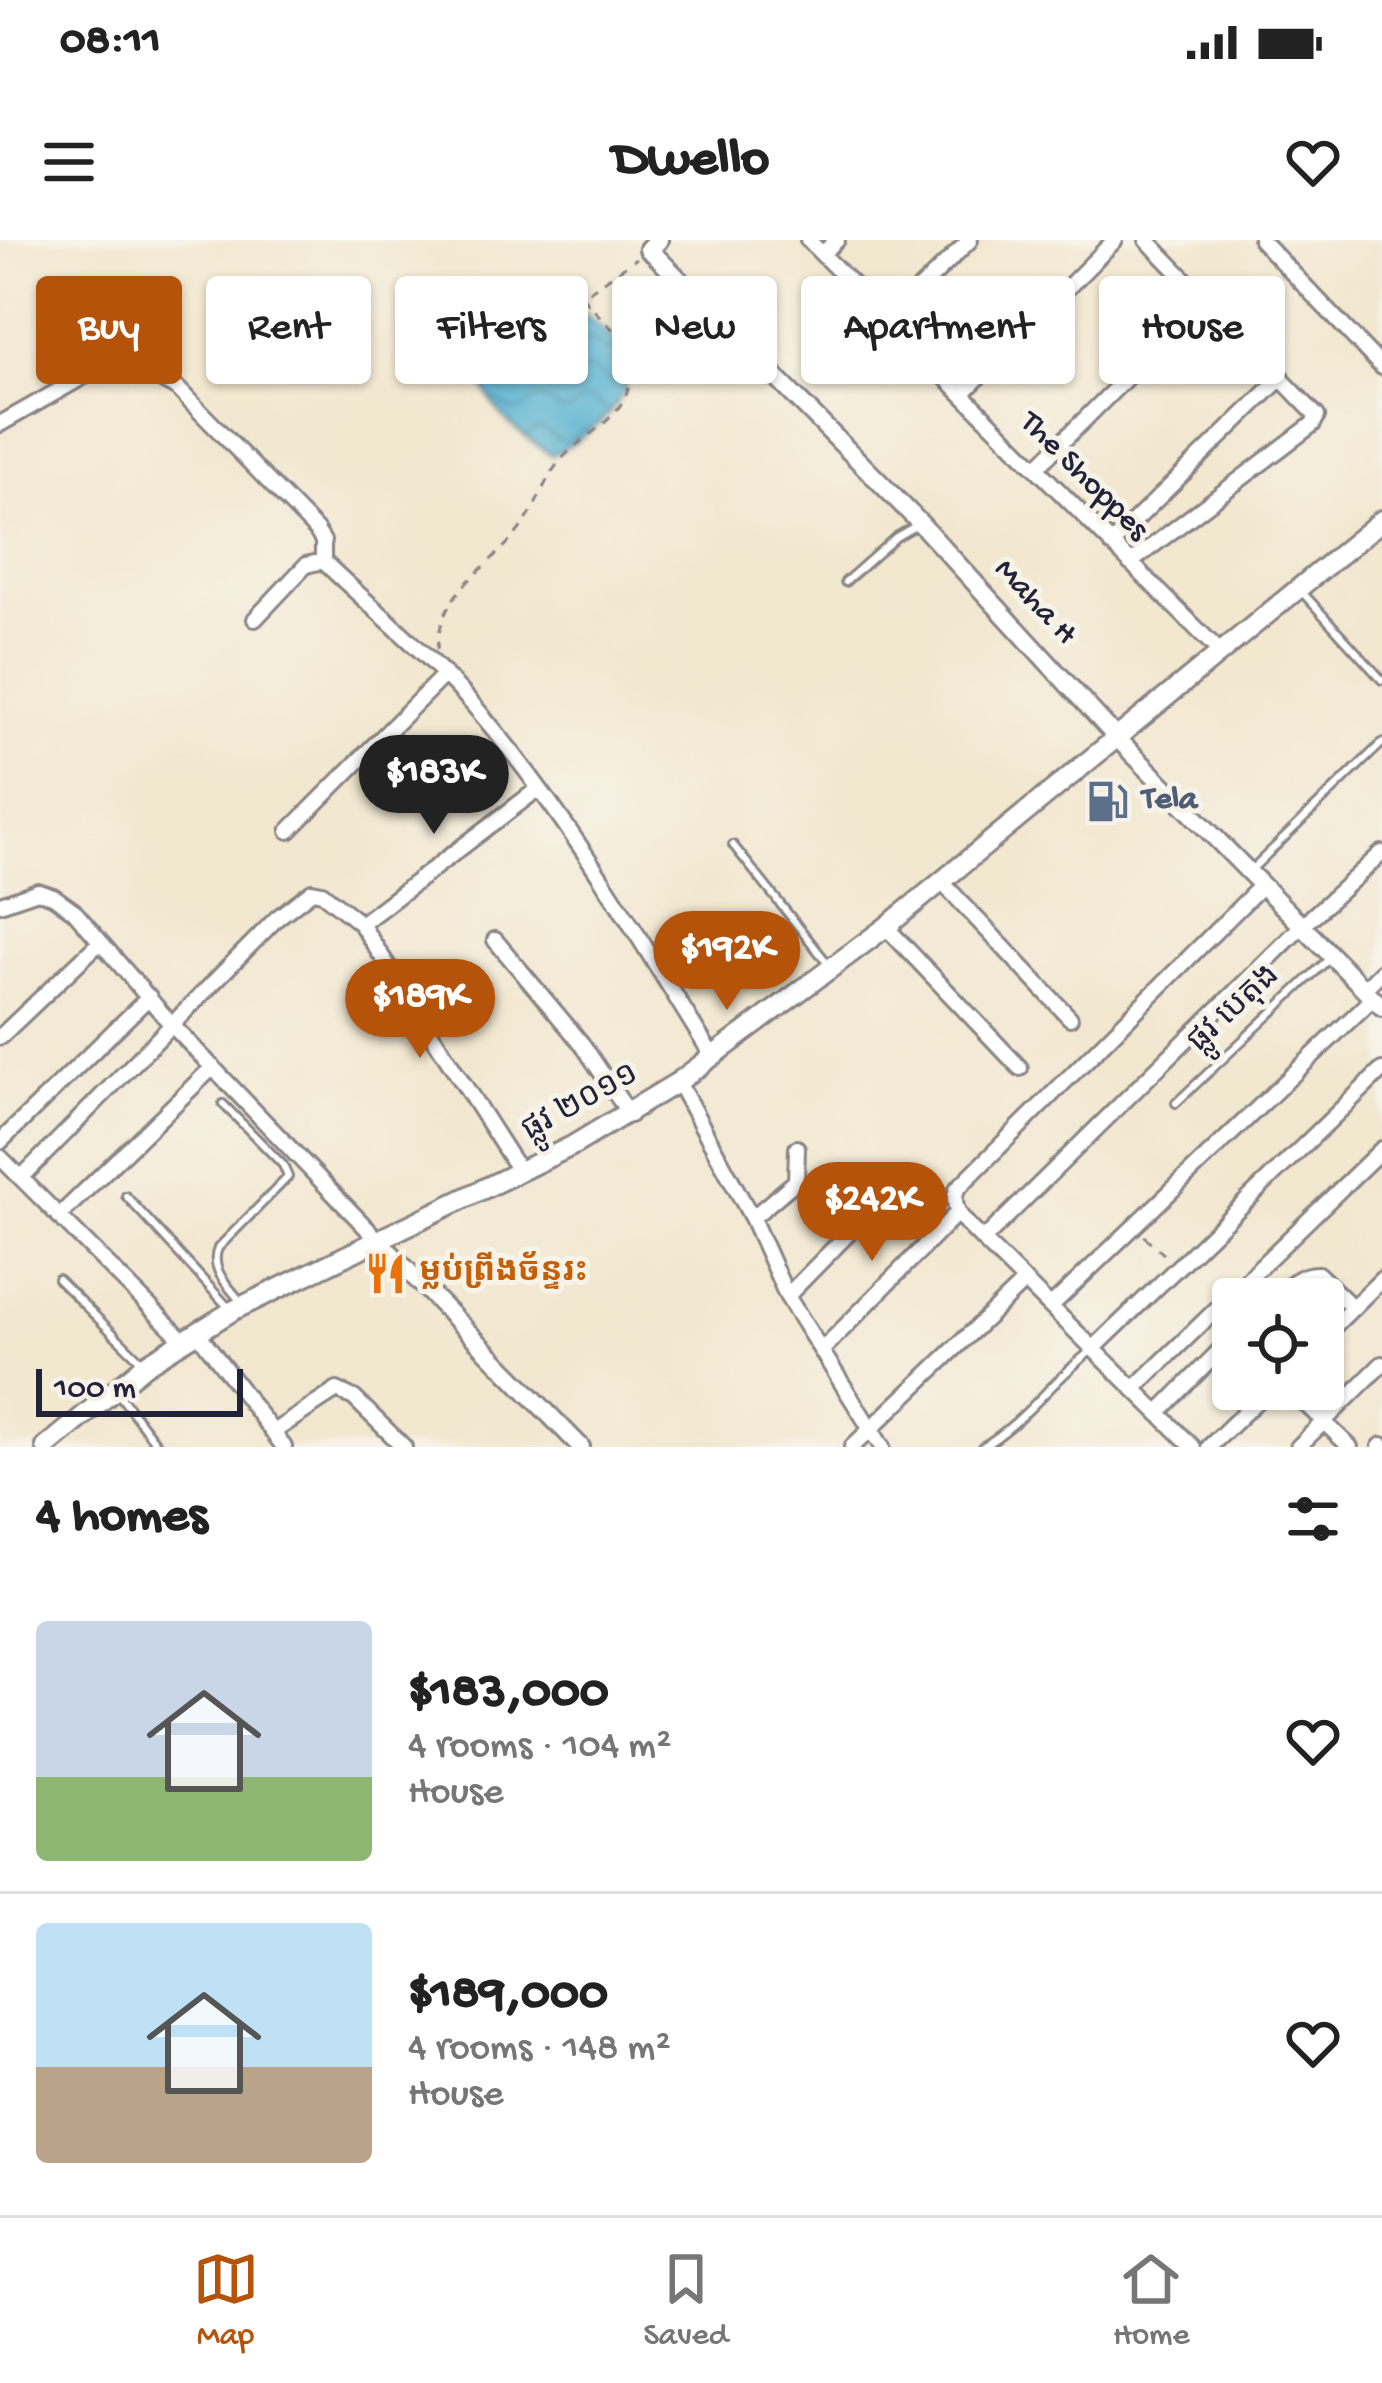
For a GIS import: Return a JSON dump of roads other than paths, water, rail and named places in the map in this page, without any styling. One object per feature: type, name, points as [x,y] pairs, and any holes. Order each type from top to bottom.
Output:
[{"type":"main road","name":"ផ្លូវ ២០១១","points":[[46,1447],[145,1365],[238,1308],[520,1172],[630,1115],[678,1082],[886,927],[1382,520]]},
{"type":"street","name":"The Shoppes","points":[[808,240],[844,276]]},
{"type":"street","points":[[822,254],[837,240]]},
{"type":"street","points":[[933,276],[970,240]]},
{"type":"street","points":[[962,394],[1115,240]]},
{"type":"street","points":[[1147,240],[1183,276]]},
{"type":"street","points":[[1261,240],[1382,367]]},
{"type":"street","name":"Maha H","points":[[649,243],[920,523],[1115,736],[1373,998]]},
{"type":"street","points":[[0,424],[110,362],[126,360],[178,389],[316,530],[323,541],[323,560],[441,669],[538,789],[601,878],[713,1057]]},
{"type":"street","points":[[1130,562],[1313,424],[1317,416],[1312,408],[1285,380]]},
{"type":"street","name":"The Shoppes","points":[[952,384],[1219,651]]},
{"type":"street","points":[[1036,468],[1120,384]]},
{"type":"street","points":[[1112,544],[1275,384]]},
{"type":"street","points":[[255,619],[306,565],[323,560]]},
{"type":"street","points":[[289,831],[441,669]]},
{"type":"street","points":[[362,924],[538,789]]},
{"type":"street","points":[[983,1240],[1382,853]]},
{"type":"street","points":[[1193,1447],[983,1240],[957,1213],[953,1199],[957,1189],[1256,879]]},
{"type":"street","points":[[941,881],[1070,1018]]},
{"type":"street","points":[[0,904],[38,891],[74,911],[171,1024],[581,1447]]},
{"type":"street","points":[[284,1447],[191,1337],[8,1171],[171,1024],[299,897],[312,891],[322,893],[362,924],[520,1172]]},
{"type":"street","points":[[886,927],[1020,1068]]},
{"type":"street","points":[[495,940],[582,1044],[630,1115]]},
{"type":"street","points":[[0,1037],[100,942]]},
{"type":"street","points":[[1051,1306],[1373,998],[1382,971]]},
{"type":"street","points":[[0,1142],[149,997]]},
{"type":"street","points":[[59,1216],[213,1067]]},
{"type":"street","points":[[1094,1348],[1382,1070]]},
{"type":"street","points":[[678,1082],[752,1218],[787,1296],[882,1447]]},
{"type":"street","points":[[752,1218],[796,1181],[797,1148]]},
{"type":"street","points":[[1249,1278],[1382,1149]]},
{"type":"street","points":[[787,1296],[889,1192]]},
{"type":"street","points":[[823,1349],[957,1213]]},
{"type":"street","points":[[1344,1317],[1382,1280]]},
{"type":"street","points":[[852,1447],[1025,1281]]},
{"type":"street","points":[[1344,1299],[1354,1308]]},
{"type":"street","points":[[1135,1388],[1212,1314]]},
{"type":"street","points":[[1159,1412],[1212,1357]]},
{"type":"street","points":[[1298,1447],[1382,1364]]},
{"type":"street","points":[[273,1432],[337,1390],[354,1398],[404,1447]]},
{"type":"street","points":[[1209,1447],[1247,1410]]},
{"type":"street","points":[[1312,1410],[1350,1447]]},
{"type":"lane","points":[[845,582],[896,537],[920,523]]},
{"type":"lane","points":[[1300,590],[1382,680]]},
{"type":"lane","points":[[1256,879],[1382,743]]},
{"type":"lane","points":[[733,844],[831,968]]},
{"type":"lane","name":"ផ្លូវ បេតុង","points":[[1176,1103],[1332,956]]},
{"type":"lane","points":[[223,1104],[283,1165],[288,1177],[214,1256],[238,1308]]},
{"type":"lane","points":[[126,1196],[238,1308]]},
{"type":"lane","points":[[58,1279],[145,1365]]},
{"type":"lane","points":[[982,1447],[1032,1408],[1069,1367],[1094,1348]]},
{"type":"lane","points":[[115,1389],[159,1447]]},
{"type":"water","points":[[588,317],[612,339],[612,384],[625,384],[604,419],[552,455],[502,416],[483,384],[588,384]]},
{"type":"place","name":"Tela","points":[[1108,801]]},
{"type":"place","name":"ម្លប់ព្រីងច័ន្ទរះ","points":[[385,1274]]}]
